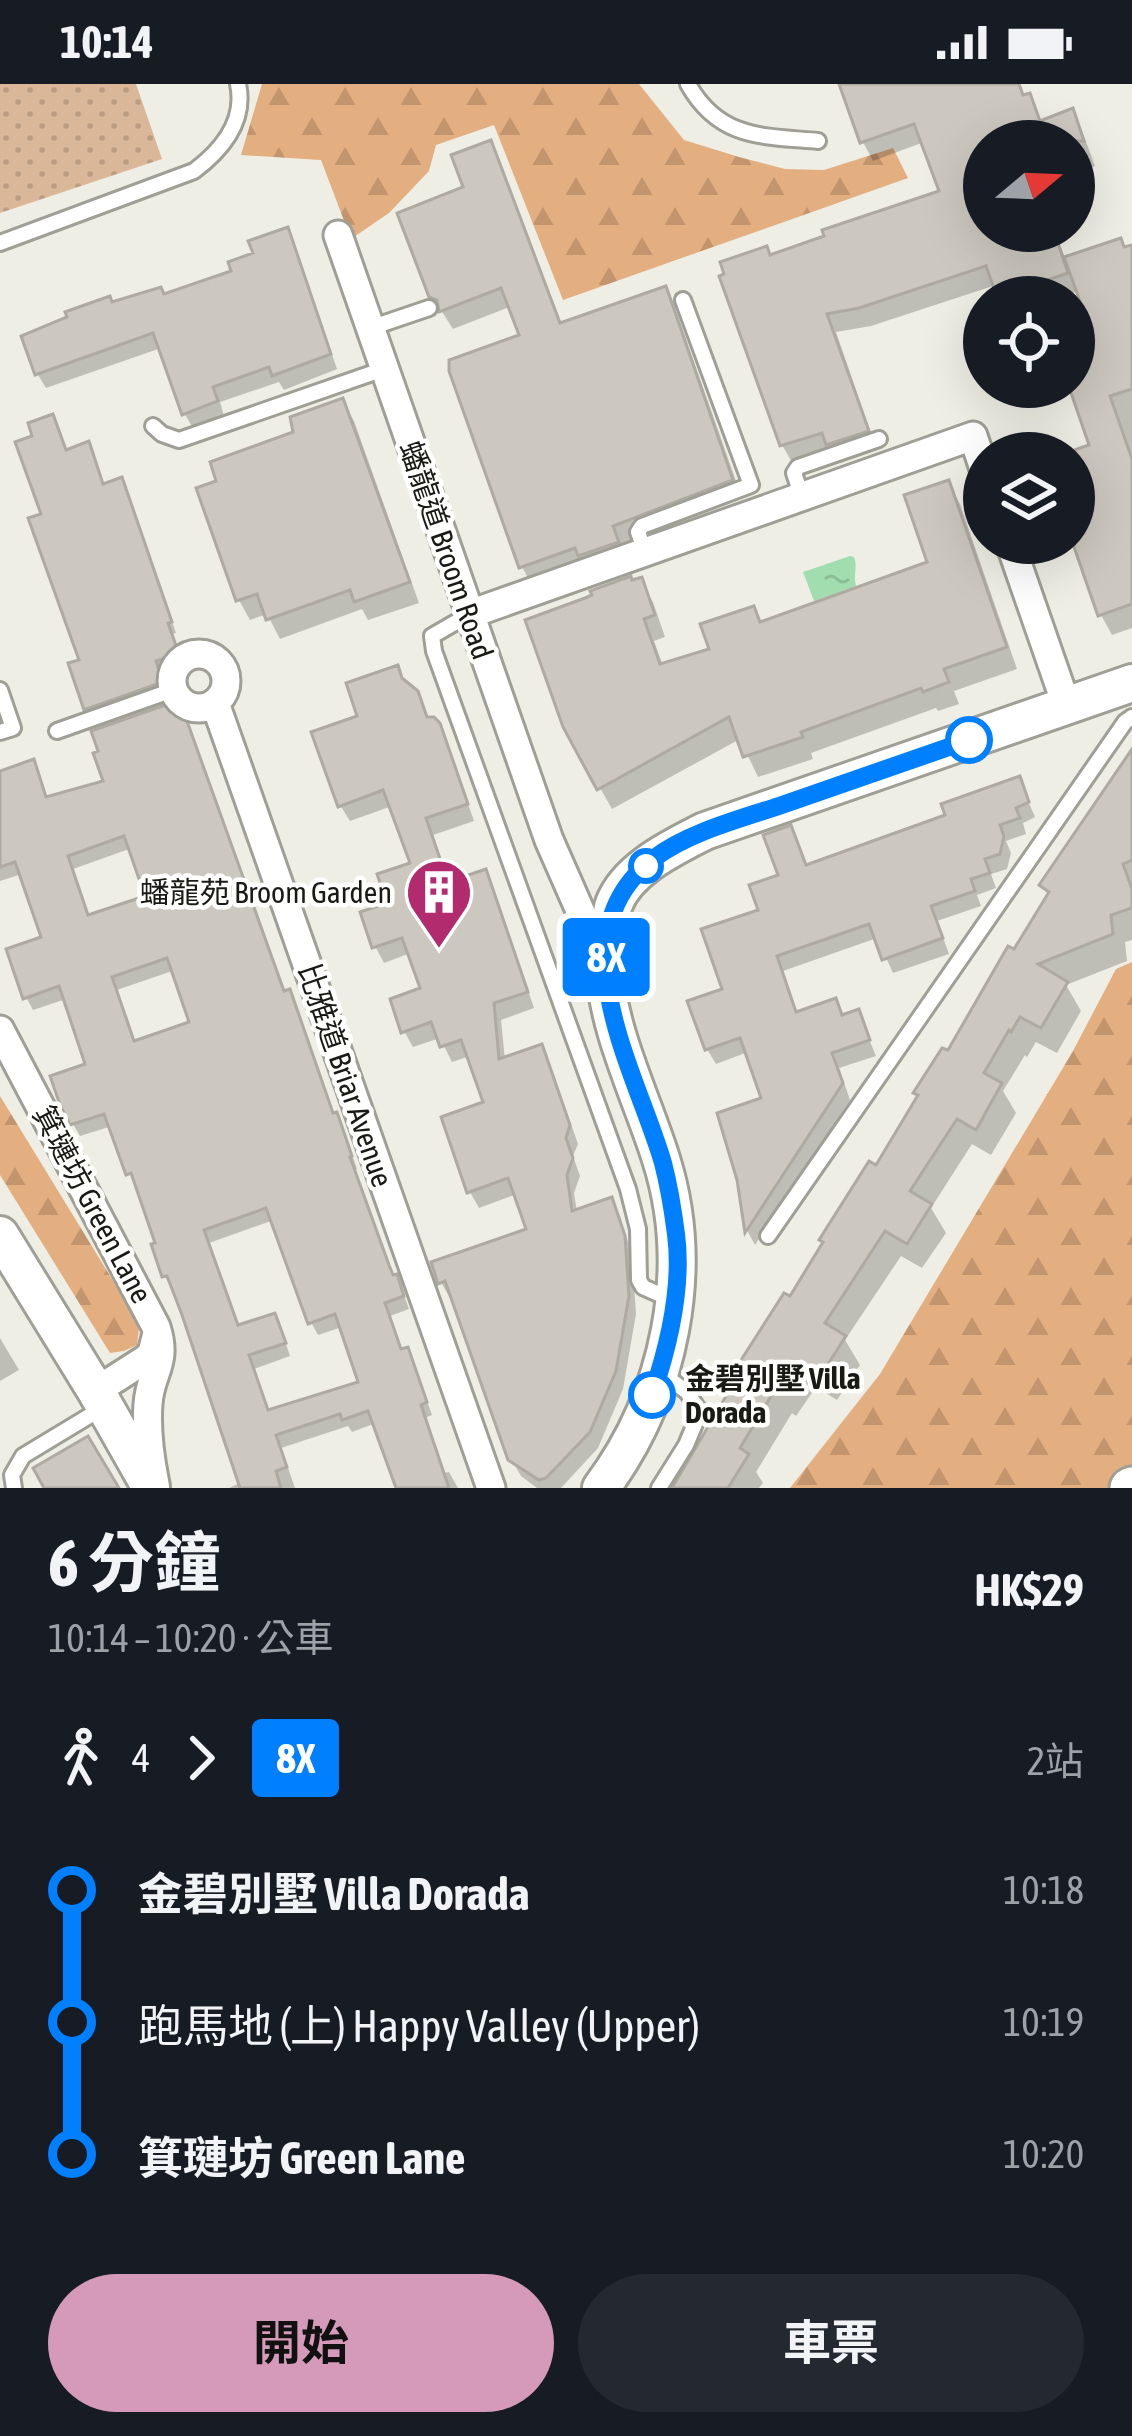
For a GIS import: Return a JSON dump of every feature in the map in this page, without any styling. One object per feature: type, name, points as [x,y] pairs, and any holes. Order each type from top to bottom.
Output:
[{"type":"street","name":"蟠龍道 Broom Road","points":[[338,235],[560,865],[604,965]]},
{"type":"street","points":[[470,614],[700,542],[802,497],[860,486],[963,440]]},
{"type":"street","points":[[1017,564],[1066,706]]},
{"type":"street","name":"比雅道 Briar Avenue","points":[[173,690],[172,676],[186,656],[203,654],[217,660],[225,672],[226,686],[215,703],[491,1488]]},
{"type":"street","points":[[601,1488],[617,1467],[650,1400],[675,1301],[677,1240],[663,1164],[613,1018],[604,965],[614,904],[625,887],[654,858],[705,831],[1132,683]]},
{"type":"street","points":[[173,690],[193,708],[215,703]]},
{"type":"street","points":[[560,865],[614,904]]},
{"type":"street","name":"箕璉坊 Green Lane","points":[[0,1030],[152,1316],[162,1350],[148,1400],[153,1488]]},
{"type":"street","points":[[0,1234],[153,1488]]},
{"type":"street","name":"箕璉坊 Green Lane","points":[[100,1399],[152,1353],[156,1337],[152,1316]]},
{"type":"street","name":"比雅道 Briar Avenue","points":[[477,1448],[511,1488]]},
{"type":"lane","points":[[0,243],[194,171],[234,130],[241,92],[238,84]]},
{"type":"lane","points":[[688,84],[707,111],[730,128],[752,136],[818,141]]},
{"type":"lane","points":[[640,560],[638,532],[642,526],[752,485],[683,300]]},
{"type":"lane","points":[[370,328],[429,308]]},
{"type":"lane","points":[[153,426],[179,440],[384,369]]},
{"type":"lane","points":[[802,497],[794,473],[798,466],[879,439]]},
{"type":"lane","points":[[470,614],[433,636],[434,651],[628,1189],[638,1229],[639,1280],[675,1301]]},
{"type":"lane","points":[[0,690],[14,728],[0,732]]},
{"type":"lane","points":[[57,731],[173,690]]},
{"type":"lane","points":[[768,1236],[1132,717]]},
{"type":"lane","points":[[659,1488],[700,1412],[687,1391],[660,1372]]},
{"type":"lane","points":[[14,1488],[12,1475],[23,1456],[100,1399]]},
{"type":"green space","points":[[262,84],[639,84],[684,140],[785,169],[824,170],[893,148],[908,178],[563,300],[494,125],[436,145],[429,171],[389,213],[351,239],[321,160],[241,155]]},
{"type":"green space","points":[[1132,962],[1132,1488],[790,1488],[880,1374],[1073,1051],[1116,969]]},
{"type":"green space","points":[[0,1096],[123,1297],[139,1328],[137,1345],[110,1353],[0,1175]]},
{"type":"shaded area","points":[[0,84],[136,84],[162,159],[0,213]]},
{"type":"water","points":[[850,556],[855,561],[856,586],[814,601],[803,572]]},
{"type":"building","points":[[839,84],[1019,84],[1023,95],[1030,93],[1040,120],[963,120],[963,252],[1061,252],[1068,273],[990,276],[986,266],[827,314],[869,431],[826,445],[822,433],[780,446],[719,276],[724,274],[720,262],[767,246],[770,255],[824,236],[822,230],[939,191],[914,124],[860,143]]},
{"type":"building","points":[[1073,108],[1077,120],[1043,120]]},
{"type":"building","points":[[491,140],[560,323],[666,286],[733,480],[613,526],[619,542],[578,556],[575,548],[519,568],[449,360],[519,335],[501,288],[439,312],[397,213],[463,187],[451,155]]},
{"type":"building","points":[[288,227],[331,354],[272,376],[269,367],[213,387],[218,401],[182,415],[153,333],[35,375],[21,336],[67,317],[65,312],[110,296],[112,302],[161,287],[164,294],[231,271],[228,262],[253,253],[248,241]]},
{"type":"building","points":[[1121,238],[1124,247],[1132,245],[1132,389],[1110,396],[1132,459],[1132,604],[1098,616],[1080,564],[1095,564],[1095,432],[1085,432],[1076,408],[1095,408],[1095,276],[1071,276],[1064,257],[1095,252],[1095,247]]},
{"type":"building","points":[[343,398],[410,582],[354,602],[350,590],[266,620],[257,594],[236,601],[196,488],[216,481],[210,462],[293,432],[290,417]]},
{"type":"building","points":[[53,414],[66,450],[89,441],[103,484],[122,477],[179,654],[156,661],[163,682],[84,710],[68,663],[79,660],[28,518],[41,514],[15,442],[32,436],[28,423]]},
{"type":"building","points":[[949,480],[963,520],[963,564],[978,564],[1007,647],[944,669],[949,682],[923,692],[921,688],[743,757],[729,717],[597,790],[563,727],[525,620],[592,595],[590,591],[631,576],[632,580],[642,577],[655,615],[644,619],[660,664],[709,649],[700,624],[754,606],[760,622],[927,562],[904,495]]},
{"type":"building","points":[[398,665],[402,678],[418,691],[427,717],[440,723],[468,804],[426,818],[448,882],[486,869],[528,992],[494,1003],[499,1059],[542,1044],[570,1125],[566,1138],[573,1158],[567,1175],[572,1211],[612,1197],[625,1236],[629,1296],[616,1371],[590,1432],[539,1480],[508,1460],[445,1281],[438,1284],[431,1262],[526,1229],[508,1178],[467,1193],[441,1117],[483,1102],[461,1040],[440,1047],[431,1022],[401,1033],[390,999],[420,988],[402,938],[372,948],[360,912],[387,903],[377,874],[410,863],[383,790],[338,807],[311,732],[357,716],[346,683]]},
{"type":"building","points":[[171,703],[174,712],[183,710],[284,991],[290,989],[389,1265],[393,1275],[397,1274],[404,1296],[385,1303],[401,1349],[408,1347],[427,1402],[421,1405],[449,1488],[396,1488],[368,1411],[342,1420],[340,1414],[276,1435],[287,1467],[276,1471],[281,1488],[240,1488],[182,1315],[167,1276],[162,1277],[131,1173],[126,1175],[104,1114],[70,1125],[60,1105],[50,1076],[85,1064],[59,986],[23,999],[6,949],[41,937],[15,862],[0,867],[0,771],[34,759],[46,797],[103,781],[91,731]],"holes":[[[124,836],[145,896],[88,915],[68,856]],[[167,958],[189,1022],[134,1041],[112,977]],[[266,1208],[308,1324],[335,1314],[358,1382],[268,1410],[249,1355],[286,1343],[275,1313],[238,1325],[204,1230]]]},
{"type":"building","points":[[1132,749],[1132,860],[1123,864],[1132,889],[1132,908],[1111,915],[1113,934],[1038,964],[1068,982],[1041,1028],[1020,1017],[1009,1030],[984,1073],[1002,1083],[976,1130],[957,1119],[910,1191],[932,1204],[907,1244],[885,1231],[825,1323],[846,1336],[821,1375],[800,1362],[780,1391],[776,1388],[740,1448],[749,1454],[728,1488],[672,1488],[739,1374],[734,1371],[784,1293],[790,1296],[869,1161],[876,1165],[918,1095],[913,1093],[942,1048],[948,1050],[1008,946],[1014,949],[1049,892],[1039,885]]},
{"type":"building","points":[[1020,776],[1029,802],[1016,808],[1020,818],[1000,825],[1004,836],[1000,854],[985,859],[990,873],[971,879],[975,891],[931,906],[943,938],[882,960],[869,924],[777,956],[796,1012],[836,998],[842,1015],[859,1009],[870,1040],[832,1053],[843,1083],[745,1233],[737,1180],[717,1113],[761,1098],[740,1038],[705,1050],[687,1001],[722,989],[701,929],[758,910],[749,885],[778,875],[763,835],[791,825],[806,865],[945,815],[941,804]]},
{"type":"building","points":[[88,1436],[119,1488],[44,1488],[33,1468]]},
{"type":"bus line","name":"8X","points":[[652,1395],[675,1301],[677,1240],[663,1164],[613,1018],[604,965],[614,904],[654,858],[705,831],[969,740]]},
{"type":"place","name":"蟠龍苑 Broom Garden","points":[[439,951]]},
{"type":"place","name":"金碧別墅 Villa Dorada","points":[[652,1395]]}]
